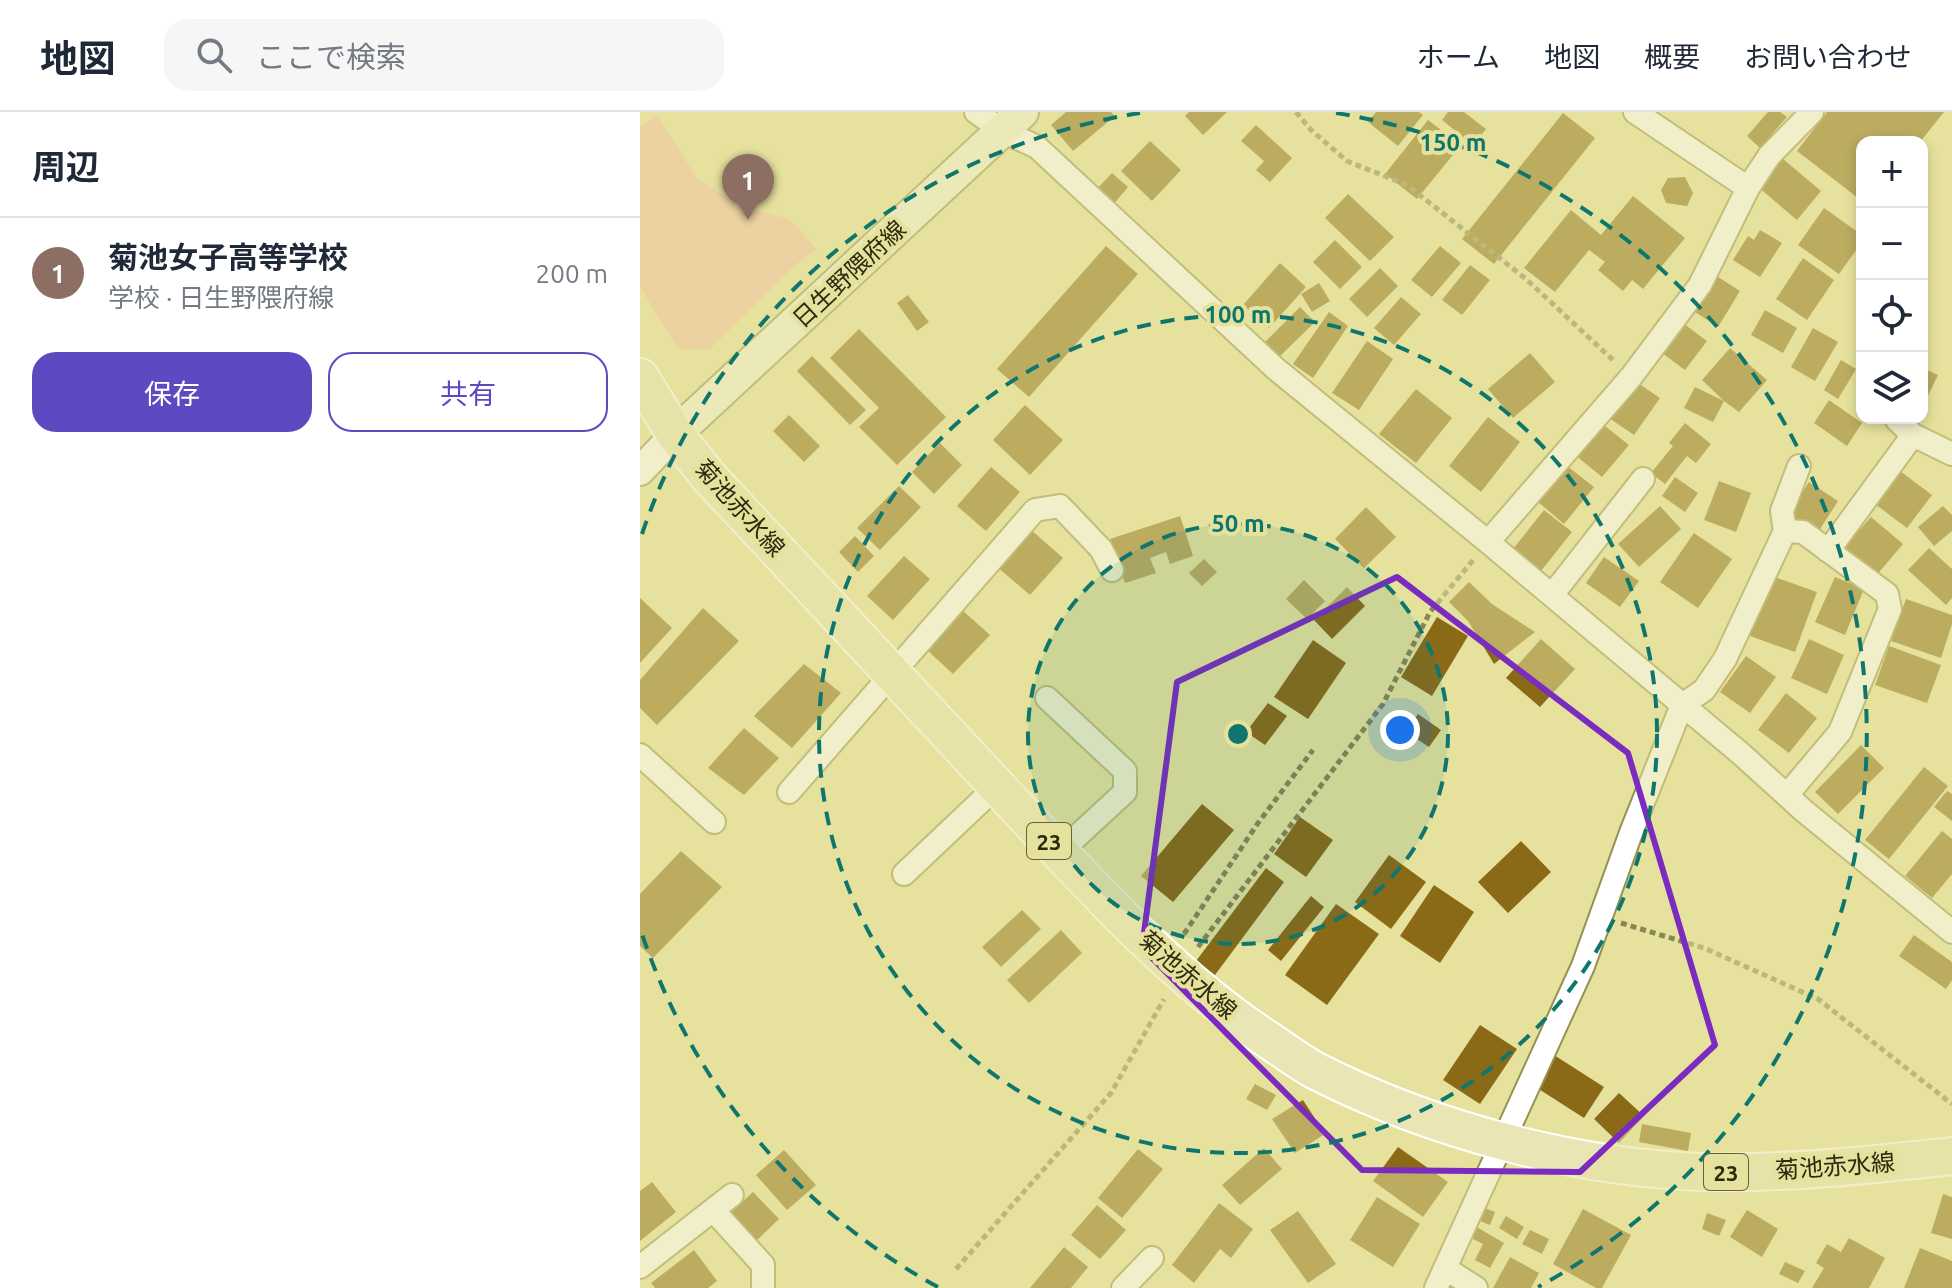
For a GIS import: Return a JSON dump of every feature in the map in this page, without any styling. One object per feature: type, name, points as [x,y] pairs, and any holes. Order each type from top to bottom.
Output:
[{"type":"main road","name":"日生野隈府線","points":[[675,434],[1012,122]]},
{"type":"main road","name":"菊池赤水線","points":[[640,377],[675,434],[709,477],[1060,852],[1173,968],[1247,1025],[1316,1071],[1388,1103],[1502,1143],[1617,1165],[1703,1172],[1822,1170],[1952,1156]]},
{"type":"street","points":[[976,112],[1012,122],[1276,369],[1552,595],[1952,932]]},
{"type":"street","points":[[1635,112],[1748,188]]},
{"type":"street","points":[[1488,542],[1631,377],[1700,285],[1748,188],[1769,156],[1812,112]]},
{"type":"street","points":[[1828,551],[1905,428],[1952,454]]},
{"type":"street","points":[[640,471],[675,434]]},
{"type":"street","points":[[1476,1288],[1441,1278],[1559,1023],[1682,705],[1704,690],[1725,659],[1785,531],[1782,511],[1799,466]]},
{"type":"street","points":[[1552,595],[1643,479]]},
{"type":"street","points":[[789,792],[1035,510],[1060,506],[1101,549],[1112,570]]},
{"type":"street","points":[[1785,531],[1803,532],[1887,594],[1890,609],[1840,732],[1787,795]]},
{"type":"street","points":[[1047,698],[1125,771],[1125,792],[1060,852]]},
{"type":"street","points":[[640,755],[714,822]]},
{"type":"street","points":[[904,874],[997,786]]},
{"type":"street","points":[[640,1267],[732,1195]]},
{"type":"street","points":[[713,1210],[763,1265],[763,1286]]},
{"type":"street","points":[[1123,1288],[1152,1258]]},
{"type":"path","points":[[1296,112],[1311,130],[1347,161],[1407,185],[1526,279],[1631,377]]},
{"type":"path","points":[[1173,968],[1383,704],[1430,612],[1488,542]]},
{"type":"path","points":[[956,1269],[1111,1093],[1173,968],[1194,916],[1313,750]]},
{"type":"path","points":[[1601,917],[1704,948],[1818,999],[1952,1104]]},
{"type":"highlighted area","points":[[1397,577],[1628,753],[1715,1045],[1580,1172],[1362,1170],[1142,948],[1177,682]]},
{"type":"shaded area","points":[[657,115],[697,178],[742,207],[789,219],[817,249],[795,265],[710,349],[678,349],[640,287],[640,127]]},
{"type":"building","points":[[1066,112],[1111,112],[1115,116],[1073,151],[1051,125]]},
{"type":"building","points":[[1189,112],[1227,112],[1203,135],[1185,116]]},
{"type":"building","points":[[1376,112],[1419,112],[1423,115],[1398,146],[1368,122]]},
{"type":"building","points":[[1448,112],[1464,112],[1486,129],[1473,145],[1442,120]]},
{"type":"building","points":[[1768,112],[1780,112],[1787,117],[1760,148],[1747,136]]},
{"type":"building","points":[[1827,112],[1944,112],[1925,136],[1856,136],[1856,196],[1797,151]]},
{"type":"building","points":[[1563,113],[1595,138],[1494,264],[1462,239]]},
{"type":"building","points":[[1428,120],[1461,145],[1417,199],[1385,174]]},
{"type":"building","points":[[1256,125],[1292,158],[1270,182],[1256,170],[1264,161],[1241,141]]},
{"type":"building","points":[[1150,141],[1181,170],[1152,201],[1121,171]]},
{"type":"building","points":[[1782,158],[1821,191],[1797,220],[1758,187]]},
{"type":"building","points":[[1112,173],[1128,187],[1112,206],[1095,191]]},
{"type":"building","points":[[1685,177],[1693,193],[1687,206],[1666,203],[1661,190],[1668,178]]},
{"type":"building","points":[[1348,194],[1394,237],[1370,261],[1325,218]]},
{"type":"building","points":[[1633,196],[1685,238],[1643,289],[1632,280],[1623,291],[1598,270],[1605,262],[1589,250],[1555,292],[1524,268],[1571,210],[1601,235]]},
{"type":"building","points":[[1824,208],[1856,231],[1856,250],[1839,274],[1798,245]]},
{"type":"building","points":[[1760,230],[1782,243],[1760,277],[1733,260],[1748,236],[1754,240]]},
{"type":"building","points":[[1335,240],[1362,267],[1340,289],[1313,262]]},
{"type":"building","points":[[1106,246],[1138,274],[1029,397],[997,369]]},
{"type":"building","points":[[1440,246],[1461,263],[1432,297],[1411,280]]},
{"type":"building","points":[[1803,258],[1834,280],[1807,320],[1776,299]]},
{"type":"building","points":[[1280,263],[1306,287],[1269,328],[1243,305]]},
{"type":"building","points":[[1470,265],[1490,280],[1462,315],[1442,300]]},
{"type":"building","points":[[1380,268],[1398,286],[1367,317],[1349,299]]},
{"type":"building","points":[[1715,275],[1740,291],[1718,327],[1692,310]]},
{"type":"building","points":[[1319,283],[1330,301],[1312,312],[1301,294]]},
{"type":"building","points":[[908,295],[929,322],[917,331],[897,303]]},
{"type":"building","points":[[1401,297],[1421,314],[1394,345],[1374,328]]},
{"type":"building","points":[[1300,307],[1315,322],[1277,359],[1262,345]]},
{"type":"building","points":[[1765,310],[1797,328],[1783,353],[1751,335]]},
{"type":"building","points":[[1329,312],[1348,326],[1313,378],[1293,364]]},
{"type":"building","points":[[1680,321],[1707,341],[1685,370],[1658,350]]},
{"type":"building","points":[[1813,328],[1838,342],[1815,381],[1791,367]]},
{"type":"building","points":[[859,329],[946,417],[897,465],[859,427],[879,408],[830,358]]},
{"type":"building","points":[[1367,341],[1393,359],[1359,410],[1332,393]]},
{"type":"building","points":[[1730,348],[1767,380],[1739,412],[1702,380]]},
{"type":"building","points":[[1530,353],[1555,382],[1513,418],[1488,389]]},
{"type":"building","points":[[812,356],[866,410],[850,425],[797,371]]},
{"type":"building","points":[[1841,360],[1856,369],[1838,399],[1824,390]]},
{"type":"building","points":[[1928,371],[1938,375],[1928,396]]},
{"type":"building","points":[[1635,381],[1660,398],[1634,435],[1609,418]]},
{"type":"building","points":[[1695,387],[1724,401],[1713,422],[1684,408]]},
{"type":"building","points":[[1416,389],[1452,418],[1416,463],[1379,434]]},
{"type":"building","points":[[1829,400],[1856,419],[1856,424],[1861,424],[1847,446],[1814,423]]},
{"type":"building","points":[[1025,405],[1063,440],[1030,475],[993,440]]},
{"type":"building","points":[[789,415],[820,446],[804,462],[773,431]]},
{"type":"building","points":[[1488,417],[1520,442],[1481,492],[1449,466]]},
{"type":"building","points":[[1600,422],[1629,445],[1602,477],[1574,454]]},
{"type":"building","points":[[1685,423],[1711,444],[1696,463],[1687,456],[1665,484],[1651,473],[1673,446],[1669,443]]},
{"type":"building","points":[[940,443],[962,465],[934,494],[912,472]]},
{"type":"building","points":[[1566,465],[1594,487],[1564,524],[1537,501]]},
{"type":"building","points":[[991,467],[1020,492],[986,531],[957,506]]},
{"type":"building","points":[[1900,471],[1932,495],[1907,528],[1875,504]]},
{"type":"building","points":[[1675,477],[1698,493],[1685,512],[1662,496]]},
{"type":"building","points":[[1719,481],[1751,493],[1736,532],[1704,520]]},
{"type":"building","points":[[1809,482],[1838,501],[1817,534],[1787,515]]},
{"type":"building","points":[[899,486],[921,507],[880,550],[857,528]]},
{"type":"building","points":[[1660,506],[1681,529],[1639,567],[1618,544]]},
{"type":"building","points":[[1943,506],[1952,515],[1952,531],[1934,546],[1918,527]]},
{"type":"building","points":[[1366,507],[1396,537],[1364,568],[1335,539]]},
{"type":"building","points":[[1544,510],[1572,532],[1541,571],[1513,549]]},
{"type":"building","points":[[1180,516],[1193,556],[1170,564],[1166,552],[1150,558],[1156,573],[1125,583],[1110,539]]},
{"type":"building","points":[[1871,517],[1903,544],[1875,577],[1842,550]]},
{"type":"building","points":[[1029,528],[1063,558],[1030,595],[996,566]]},
{"type":"building","points":[[1694,533],[1732,559],[1698,608],[1660,582]]},
{"type":"building","points":[[855,536],[874,556],[858,572],[839,552]]},
{"type":"building","points":[[1929,548],[1952,569],[1952,598],[1946,605],[1908,570]]},
{"type":"building","points":[[904,556],[930,579],[893,620],[867,596]]},
{"type":"building","points":[[1604,557],[1639,581],[1620,607],[1586,583]]},
{"type":"building","points":[[1204,559],[1217,572],[1202,586],[1189,573]]},
{"type":"building","points":[[1772,576],[1817,592],[1795,652],[1750,636]]},
{"type":"building","points":[[1835,577],[1864,589],[1845,635],[1815,622]]},
{"type":"building","points":[[1304,580],[1325,601],[1307,619],[1286,599]]},
{"type":"building","points":[[1469,582],[1492,604],[1535,632],[1494,664],[1468,621],[1449,602]]},
{"type":"building","points":[[1347,587],[1365,606],[1332,639],[1314,620]]},
{"type":"building","points":[[640,598],[672,628],[640,663]]},
{"type":"building","points":[[1906,599],[1952,615],[1941,658],[1891,641]]},
{"type":"building","points":[[703,608],[739,641],[657,725],[640,708],[640,680]]},
{"type":"building","points":[[962,610],[990,635],[953,674],[926,649]]},
{"type":"building","points":[[1437,617],[1468,636],[1432,696],[1401,677]]},
{"type":"building","points":[[1541,639],[1575,669],[1540,707],[1506,678]]},
{"type":"building","points":[[1809,639],[1844,655],[1827,694],[1791,678]]},
{"type":"building","points":[[1313,640],[1346,663],[1308,719],[1274,697]]},
{"type":"building","points":[[1889,646],[1941,665],[1927,703],[1875,685]]},
{"type":"building","points":[[1746,656],[1776,677],[1750,713],[1720,692]]},
{"type":"building","points":[[804,664],[841,693],[792,748],[754,716]]},
{"type":"building","points":[[1786,693],[1817,718],[1789,753],[1758,730]]},
{"type":"building","points":[[1268,703],[1287,716],[1265,745],[1246,732]]},
{"type":"building","points":[[1418,714],[1441,730],[1429,747],[1406,732]]},
{"type":"building","points":[[744,728],[779,758],[744,795],[708,768]]},
{"type":"building","points":[[1861,745],[1884,768],[1838,814],[1815,792]]},
{"type":"building","points":[[1924,767],[1948,786],[1889,859],[1865,840]]},
{"type":"building","points":[[1947,791],[1952,794],[1952,821],[1934,807]]},
{"type":"building","points":[[1202,804],[1234,830],[1173,902],[1141,876]]},
{"type":"building","points":[[1300,817],[1333,840],[1306,877],[1274,854]]},
{"type":"building","points":[[1942,831],[1952,839],[1952,874],[1932,898],[1905,876]]},
{"type":"building","points":[[1521,841],[1551,872],[1508,913],[1478,882]]},
{"type":"building","points":[[681,851],[722,887],[653,958],[640,946],[640,894]]},
{"type":"building","points":[[1389,855],[1426,882],[1391,929],[1355,902]]},
{"type":"building","points":[[1266,868],[1284,882],[1215,975],[1196,961]]},
{"type":"building","points":[[1434,885],[1474,912],[1440,963],[1400,936]]},
{"type":"building","points":[[1311,896],[1324,907],[1281,961],[1268,950]]},
{"type":"building","points":[[1336,904],[1379,934],[1327,1005],[1285,975]]},
{"type":"building","points":[[1022,910],[1041,929],[1001,967],[982,947]]},
{"type":"building","points":[[1061,930],[1082,953],[1029,1003],[1007,980]]},
{"type":"building","points":[[1914,935],[1952,962],[1952,980],[1946,989],[1899,956]]},
{"type":"building","points":[[1480,1025],[1517,1049],[1480,1104],[1443,1080]]},
{"type":"building","points":[[1554,1055],[1604,1087],[1584,1118],[1534,1086]]},
{"type":"building","points":[[1255,1084],[1276,1095],[1267,1110],[1246,1099]]},
{"type":"building","points":[[1619,1093],[1644,1116],[1619,1143],[1594,1119]]},
{"type":"building","points":[[1303,1100],[1325,1134],[1295,1153],[1272,1119]]},
{"type":"building","points":[[1642,1124],[1691,1133],[1688,1151],[1639,1142]]},
{"type":"building","points":[[1398,1147],[1448,1182],[1423,1217],[1373,1181]]},
{"type":"building","points":[[1264,1148],[1282,1169],[1240,1205],[1222,1185]]},
{"type":"building","points":[[1138,1149],[1163,1169],[1122,1218],[1098,1198]]},
{"type":"building","points":[[784,1150],[816,1185],[787,1210],[756,1175]]},
{"type":"building","points":[[652,1182],[676,1212],[640,1241],[640,1191]]},
{"type":"building","points":[[753,1192],[779,1219],[754,1243],[728,1215]]},
{"type":"building","points":[[1943,1194],[1952,1197],[1952,1239],[1931,1233]]},
{"type":"building","points":[[1377,1197],[1420,1224],[1393,1267],[1350,1240]]},
{"type":"building","points":[[1219,1203],[1253,1229],[1231,1258],[1220,1249],[1194,1283],[1172,1265]]},
{"type":"building","points":[[1097,1205],[1126,1230],[1100,1259],[1071,1235]]},
{"type":"building","points":[[1477,1205],[1495,1212],[1490,1225],[1472,1218]]},
{"type":"building","points":[[1583,1209],[1631,1235],[1602,1288],[1596,1288],[1553,1264]]},
{"type":"building","points":[[1747,1210],[1778,1229],[1762,1257],[1730,1237]]},
{"type":"building","points":[[1298,1211],[1336,1264],[1308,1283],[1270,1230]]},
{"type":"building","points":[[1707,1213],[1726,1220],[1719,1236],[1702,1229]]},
{"type":"building","points":[[1506,1216],[1524,1227],[1517,1239],[1499,1228]]},
{"type":"building","points":[[1475,1226],[1504,1243],[1490,1268],[1475,1260],[1483,1244],[1469,1237]]},
{"type":"building","points":[[1530,1230],[1549,1239],[1542,1254],[1522,1244]]},
{"type":"building","points":[[1849,1238],[1885,1258],[1869,1288],[1812,1288],[1824,1268],[1816,1263],[1827,1244],[1841,1252]]},
{"type":"building","points":[[1064,1247],[1088,1267],[1071,1288],[1030,1288]]},
{"type":"building","points":[[1920,1248],[1952,1261],[1952,1288],[1904,1288]]},
{"type":"building","points":[[694,1250],[717,1281],[708,1288],[655,1288],[651,1283]]},
{"type":"building","points":[[1510,1257],[1539,1273],[1531,1288],[1493,1288]]},
{"type":"building","points":[[1785,1262],[1805,1271],[1798,1283],[1779,1274]]},
{"type":"place","name":"菊池女子高等学校","points":[[748,220]]}]
